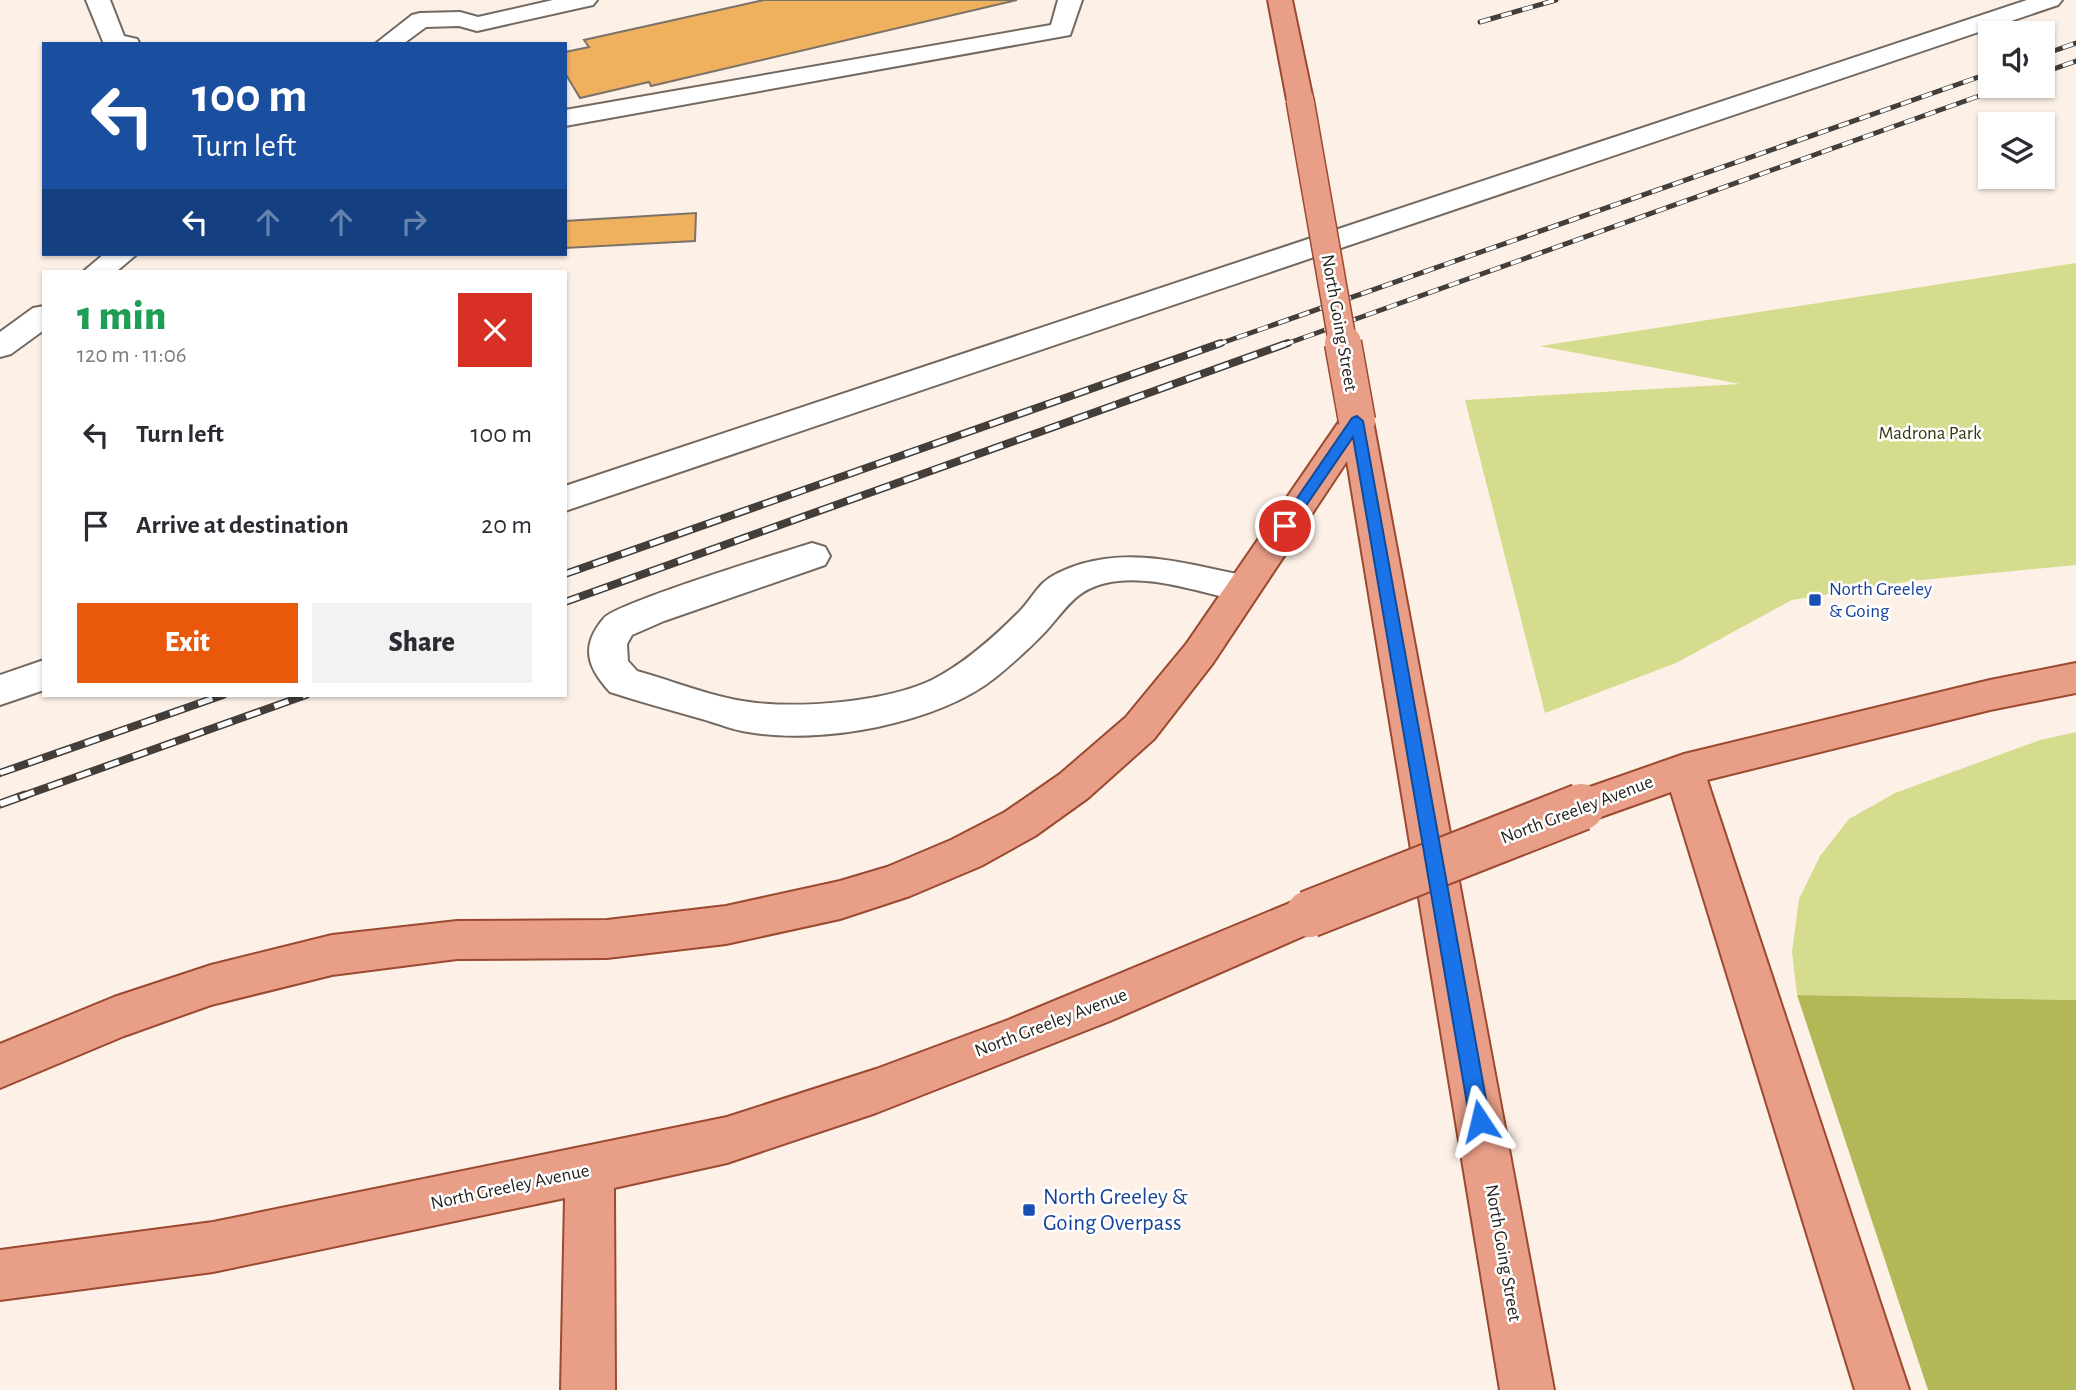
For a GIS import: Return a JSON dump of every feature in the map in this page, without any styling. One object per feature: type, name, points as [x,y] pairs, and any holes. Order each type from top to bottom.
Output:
[{"type":"main road","name":"North Going Street","points":[[1280,0],[1300,100],[1527,1390]]},
{"type":"main road","points":[[0,1066],[114,1018],[211,985],[332,955],[457,940],[607,939],[726,925],[840,900],[895,883],[966,853],[1020,824],[1074,786],[1140,728],[1200,653],[1357,421]]},
{"type":"main road","name":"North Greeley Avenue","points":[[0,1275],[213,1247],[727,1140],[793,1120],[1084,1013],[1309,914],[1581,807],[1684,770],[1990,695],[2076,678]]},
{"type":"main road","points":[[1684,770],[1882,1390]]},
{"type":"main road","points":[[588,1390],[590,1170]]},
{"type":"lane","points":[[98,0],[114,41],[119,42]]},
{"type":"lane","points":[[390,42],[420,20],[460,19],[483,34],[585,0]]},
{"type":"lane","points":[[567,118],[1061,30],[1070,0]]},
{"type":"lane","points":[[567,498],[2050,0]]},
{"type":"lane","points":[[100,270],[119,256]]},
{"type":"lane","points":[[0,347],[42,316]]},
{"type":"lane","points":[[812,556],[619,625],[608,643],[609,666],[624,682],[748,717],[801,720],[847,716],[894,708],[944,691],[981,668],[1034,620],[1057,591],[1081,577],[1109,569],[1149,569],[1242,588]]},
{"type":"lane","points":[[0,690],[42,676]]},
{"type":"green space","name":"Madrona Park","points":[[2076,263],[2076,565],[1911,581],[1792,600],[1676,663],[1545,713],[1465,400],[1740,384],[1540,346]]},
{"type":"green space","points":[[2076,732],[2076,1000],[1797,995],[1792,952],[1799,899],[1820,856],[1849,819],[1895,793],[2040,740]]},
{"type":"green space","points":[[1797,995],[2076,1000],[2076,1390],[1928,1390]]},
{"type":"building","points":[[764,0],[1017,0],[651,86],[649,82],[580,98],[567,76],[567,52],[589,47],[584,40]]},
{"type":"building","points":[[696,213],[695,241],[567,248],[567,221]]},
{"type":"railway","points":[[1480,22],[1556,0]]},
{"type":"railway","points":[[2055,50],[2076,43]]},
{"type":"railway","points":[[2055,68],[2076,61]]},
{"type":"railway","points":[[1216,345],[1978,77]]},
{"type":"railway","points":[[1283,345],[1978,96]]},
{"type":"railway","points":[[567,573],[1221,343]]},
{"type":"railway","points":[[567,601],[1288,343]]},
{"type":"railway","points":[[0,773],[217,697]]},
{"type":"railway","points":[[20,797],[300,697]]},
{"type":"railway","points":[[0,804],[25,795]]},
{"type":"place","name":"North Greeley & Going","points":[[1815,600]]},
{"type":"place","name":"North Greeley & Going Overpass","points":[[1029,1210]]},
{"type":"route","points":[[1285,526],[1357,421],[1480,1121]]}]
